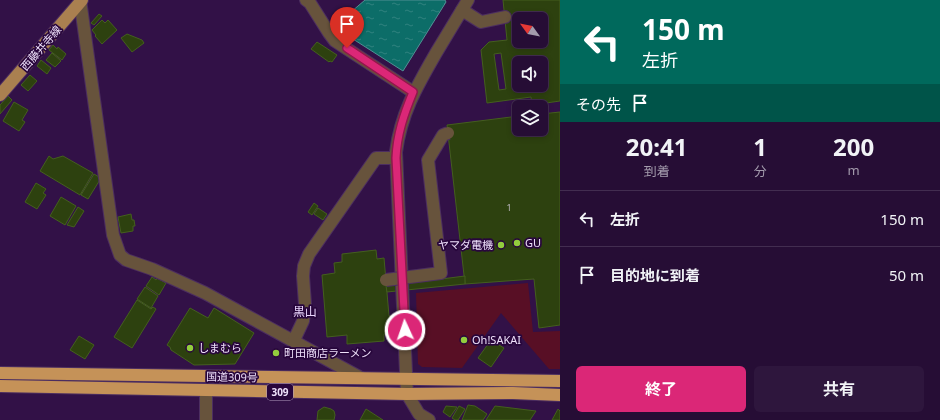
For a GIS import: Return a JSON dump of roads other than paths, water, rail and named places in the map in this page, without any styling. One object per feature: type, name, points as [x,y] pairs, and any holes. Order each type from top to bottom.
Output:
[{"type":"highway","name":"国道309号","points":[[0,373],[560,381]]},
{"type":"highway","name":"国道309号","points":[[0,386],[407,394],[560,395]]},
{"type":"main road","name":"西藤井寺線","points":[[0,95],[81,1]]},
{"type":"street","points":[[306,0],[310,3],[335,41],[413,92]]},
{"type":"street","points":[[81,1],[113,235],[120,255],[126,260],[152,269],[205,293],[294,340],[361,378]]},
{"type":"street","points":[[429,420],[419,414],[407,394],[396,158],[398,134],[413,92],[465,5],[480,22],[505,17]]},
{"type":"street","points":[[386,280],[441,273],[428,160],[443,135],[448,133]]},
{"type":"street","points":[[294,340],[303,321],[304,266],[309,254],[339,218],[376,158],[396,158]]},
{"type":"street","points":[[206,390],[206,420]]},
{"type":"water","points":[[365,0],[445,0],[446,2],[403,71],[342,32],[337,24]]},
{"type":"place","name":"GU","points":[[517,243]]},
{"type":"place","name":"ヤマダ電機","points":[[501,245]]},
{"type":"place","name":"Oh!SAKAI","points":[[464,340]]},
{"type":"place","name":"しまむら","points":[[190,348]]},
{"type":"place","name":"町田商店ラーメン","points":[[276,353]]},
{"type":"district","name":"黒山","points":[[305,312]]}]
